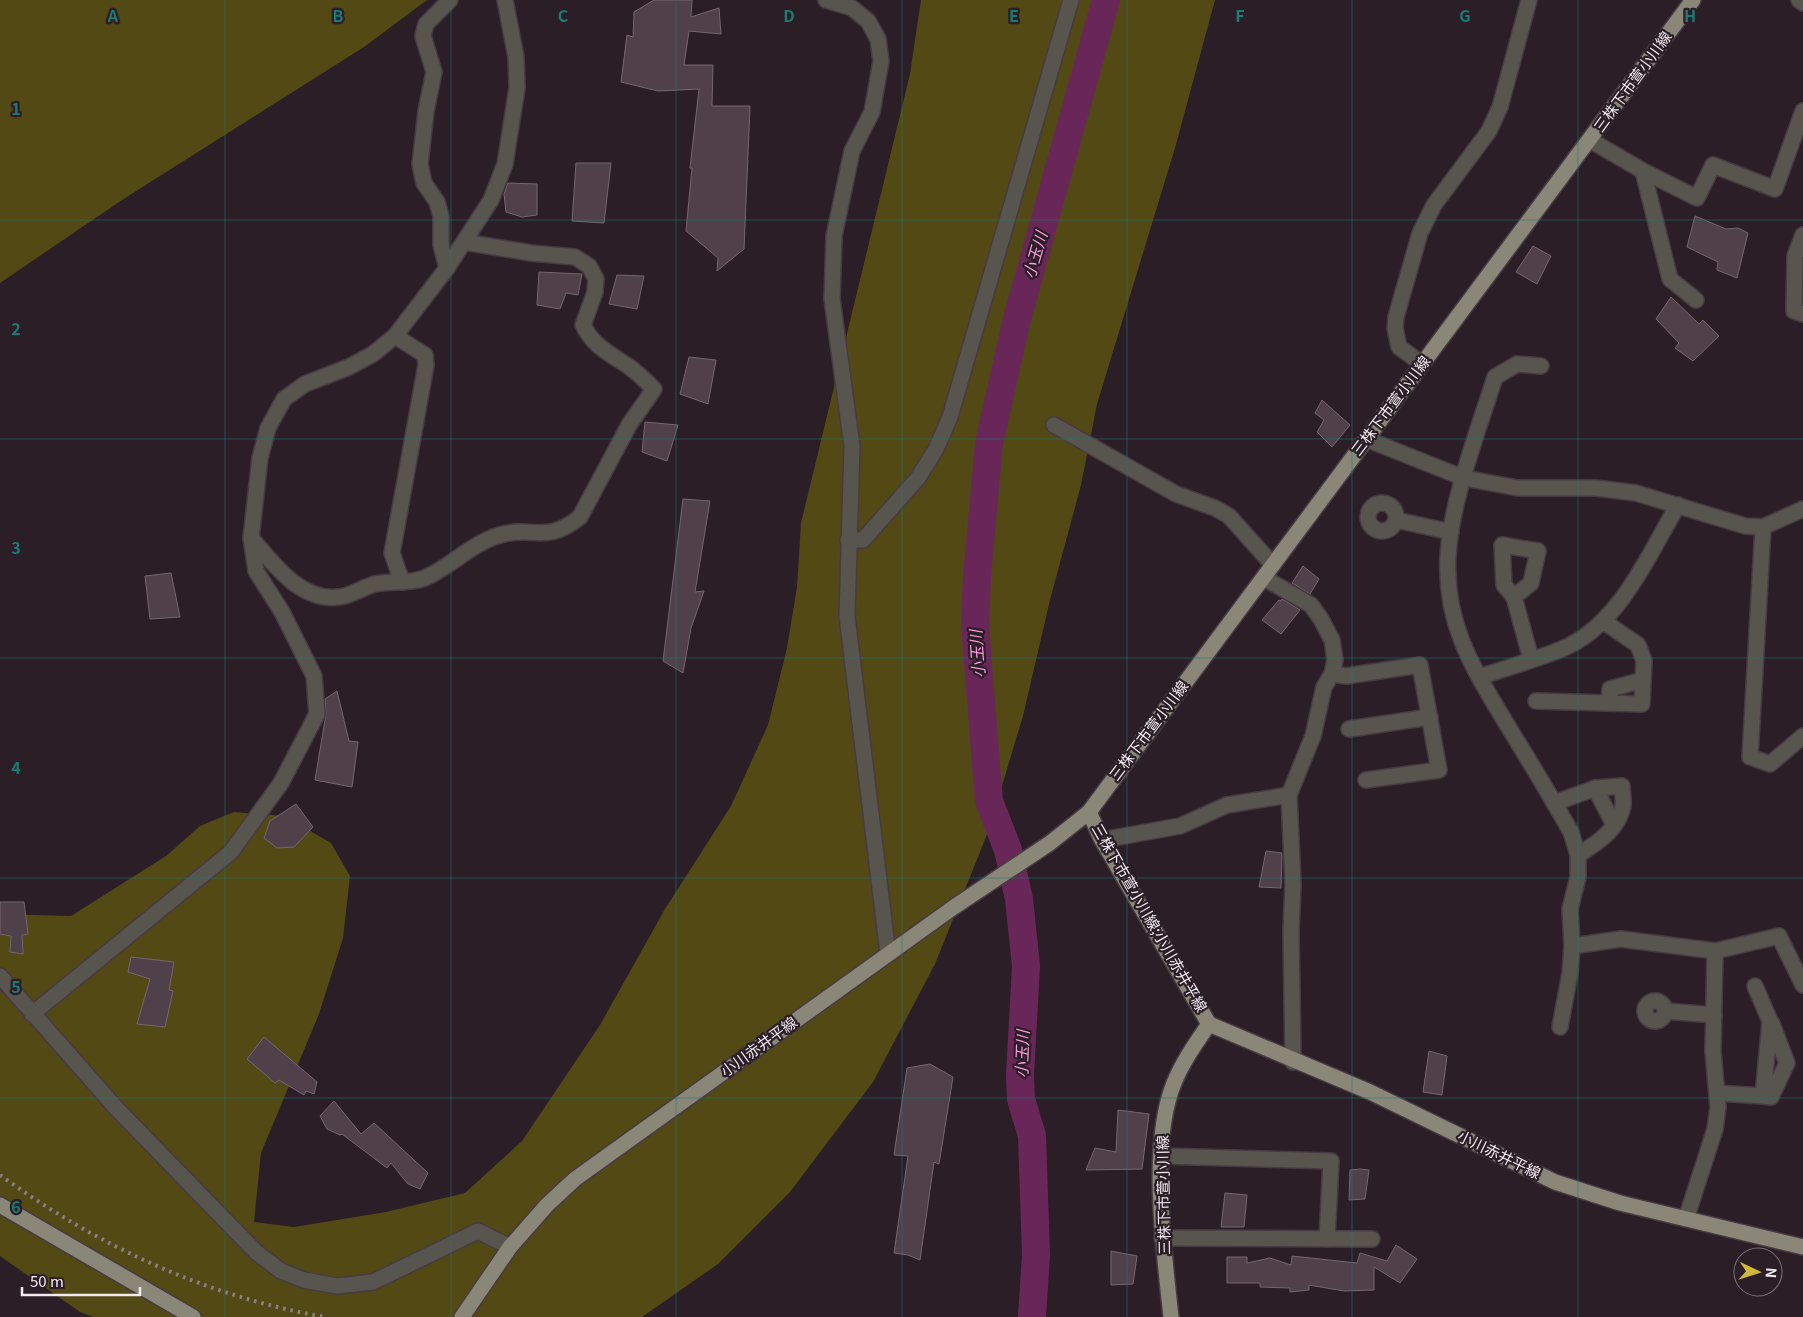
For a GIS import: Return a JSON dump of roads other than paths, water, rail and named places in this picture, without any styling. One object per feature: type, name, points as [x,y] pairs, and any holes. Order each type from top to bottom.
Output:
[{"type":"main road","name":"三株下市萱小川線","points":[[1088,812],[1693,0]]},
{"type":"main road","name":"小川赤井平線","points":[[462,1317],[510,1247],[548,1204],[575,1179],[954,907],[1050,843],[1088,812]]},
{"type":"main road","name":"三株下市萱小川線;小川赤井平線","points":[[1088,812],[1102,840],[1209,1024]]},
{"type":"main road","name":"三株下市萱小川線","points":[[1171,1317],[1162,1238],[1161,1156],[1164,1118],[1173,1084],[1187,1056],[1209,1024]]},
{"type":"main road","name":"小川赤井平線","points":[[1209,1024],[1294,1062],[1370,1092],[1555,1182],[1620,1203],[1803,1246]]},
{"type":"main road","points":[[0,1205],[192,1317]]},
{"type":"street","points":[[447,268],[441,245],[441,216],[437,202],[424,183],[420,164],[426,111],[434,72],[423,36],[426,24],[450,0]]},
{"type":"street","points":[[32,1014],[231,852],[281,783],[317,714],[314,676],[282,612],[256,571],[251,538],[260,458],[268,428],[284,398],[306,384],[349,367],[373,354],[395,336],[447,268],[491,200],[506,154],[517,88],[516,57],[505,0]]},
{"type":"street","points":[[826,0],[852,8],[868,21],[878,39],[881,62],[872,112],[852,151],[834,236],[832,299],[852,446],[847,616],[888,954]]},
{"type":"street","points":[[848,540],[863,540],[918,478],[936,449],[950,417],[1071,0]]},
{"type":"street","points":[[1422,364],[1399,347],[1395,328],[1396,317],[1418,243],[1434,205],[1493,123],[1500,107],[1529,0]]},
{"type":"street","points":[[1799,0],[1803,3]]},
{"type":"street","points":[[1590,140],[1643,171],[1697,198],[1713,165],[1775,189],[1803,111]]},
{"type":"street","points":[[1643,171],[1670,279],[1696,300]]},
{"type":"street","points":[[1803,235],[1796,256],[1794,311],[1803,314]]},
{"type":"street","points":[[251,538],[286,578],[305,589],[324,596],[340,597],[376,584],[418,581],[430,576],[483,542],[501,534],[546,534],[569,526],[580,517],[629,425],[654,389],[629,366],[599,348],[587,333],[583,325],[595,292],[596,279],[589,266],[575,257],[532,254],[464,242]]},
{"type":"street","points":[[395,336],[420,350],[425,355],[426,365],[392,553],[402,582]]},
{"type":"street","points":[[1541,366],[1517,364],[1495,377],[1464,478],[1451,532],[1448,556],[1450,606],[1466,654],[1571,832],[1578,855],[1578,877],[1570,908],[1572,946],[1570,973],[1560,1027]]},
{"type":"street","points":[[1054,425],[1176,494],[1215,508],[1228,516],[1268,572],[1311,605],[1332,640],[1335,660],[1332,674],[1324,687],[1313,736],[1290,795],[1293,885],[1291,930],[1294,1062]]},
{"type":"street","points":[[1366,439],[1464,478],[1518,488],[1596,488],[1636,493],[1745,526],[1763,527],[1803,509]]},
{"type":"street","points":[[1479,677],[1564,648],[1587,634],[1603,621],[1627,591],[1678,505]]},
{"type":"street","points":[[1396,520],[1451,532]]},
{"type":"street","points":[[1763,527],[1750,757],[1770,764],[1803,736]]},
{"type":"street","points":[[1514,596],[1531,659]]},
{"type":"street","points":[[1536,702],[1642,704],[1644,661],[1638,645],[1603,621]]},
{"type":"street","points":[[1332,674],[1346,676],[1420,665],[1439,770],[1366,780]]},
{"type":"street","points":[[1608,703],[1610,689],[1643,680]]},
{"type":"street","points":[[1349,729],[1430,717]]},
{"type":"street","points":[[1554,803],[1595,788],[1622,786],[1623,806],[1614,825],[1601,842],[1578,855]]},
{"type":"street","points":[[1595,788],[1614,825]]},
{"type":"street","points":[[1102,840],[1180,826],[1226,805],[1290,795]]},
{"type":"street","points":[[1572,946],[1621,939],[1715,951],[1779,936],[1803,984]]},
{"type":"street","points":[[1686,1219],[1715,1130],[1718,1107],[1713,1052],[1715,951]]},
{"type":"street","points":[[0,976],[117,1109],[256,1252],[281,1270],[304,1280],[337,1286],[373,1282],[478,1231],[510,1247]]},
{"type":"street","points":[[1717,1093],[1770,1097],[1787,1063],[1755,986]]},
{"type":"street","points":[[1665,1011],[1714,1015]]},
{"type":"street","points":[[1762,1096],[1770,1021]]},
{"type":"street","points":[[1161,1156],[1331,1161],[1327,1239]]},
{"type":"street","points":[[1162,1238],[1372,1239]]},
{"type":"waterway","name":"小玉川","points":[[1032,1317],[1036,1255],[1032,1136],[1021,1099],[1020,1075],[1026,966],[1019,899],[1008,850],[989,801],[975,625],[977,577],[989,443],[1017,319],[1106,0]]},
{"type":"railway","points":[[0,1175],[37,1201],[75,1224],[114,1246],[154,1265],[195,1282],[237,1296],[325,1317]]}]
